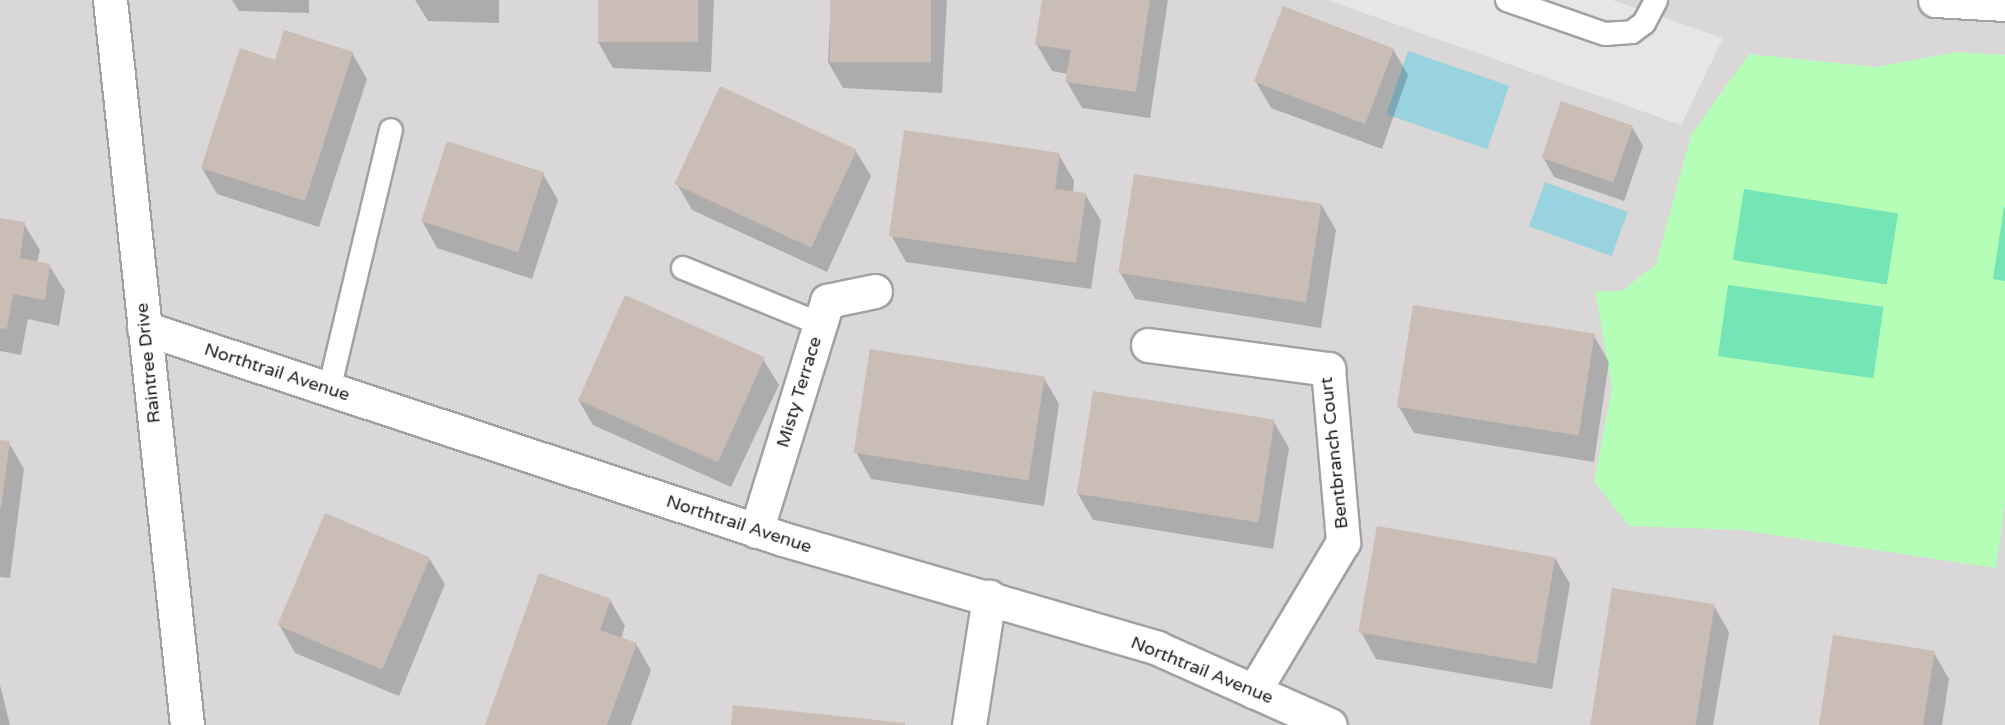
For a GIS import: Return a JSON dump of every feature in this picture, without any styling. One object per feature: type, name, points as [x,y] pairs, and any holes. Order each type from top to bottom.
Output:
[{"type":"street","name":"Raintree Drive","points":[[110,0],[186,725]]},
{"type":"street","points":[[1935,0],[2005,4]]},
{"type":"street","name":"Misty Terrace","points":[[756,531],[827,301],[875,291]]},
{"type":"street","name":"Northtrail Avenue","points":[[144,328],[756,531],[989,597],[1157,648],[1330,725]]},
{"type":"street","name":"Bentbranch Court","points":[[1149,345],[1328,369],[1343,542],[1254,691]]},
{"type":"street","points":[[969,725],[989,597]]},
{"type":"lane","points":[[1507,0],[1605,33],[1632,32],[1644,23],[1656,0]]},
{"type":"lane","points":[[329,390],[391,130]]},
{"type":"lane","points":[[683,268],[820,324]]},
{"type":"shaded area","points":[[0,0],[2005,0],[2005,725],[0,725]]},
{"type":"shaded area","points":[[1327,0],[1612,0],[1723,38],[1681,125]]},
{"type":"green space","points":[[1957,52],[2005,55],[2005,501],[1996,568],[1741,530],[1629,526],[1594,481],[1612,387],[1595,291],[1622,291],[1656,264],[1691,135],[1749,54],[1876,67]]},
{"type":"green space","points":[[1744,189],[1898,213],[1887,285],[1733,260]]},
{"type":"green space","points":[[2005,207],[2005,281],[1993,279]]},
{"type":"green space","points":[[1728,285],[1883,307],[1873,378],[1718,356]]},
{"type":"water","points":[[1408,51],[1509,86],[1487,149],[1386,114]]},
{"type":"water","points":[[1545,182],[1628,212],[1612,256],[1529,226]]},
{"type":"building","points":[[598,0],[698,0],[698,42],[598,42]]},
{"type":"building","points":[[830,0],[931,0],[931,62],[830,62]]},
{"type":"building","points":[[1042,0],[1150,0],[1136,92],[1065,82],[1071,50],[1035,45]]},
{"type":"building","points":[[1283,6],[1394,49],[1365,124],[1254,82]]},
{"type":"building","points":[[284,30],[353,52],[305,201],[201,168],[240,48],[275,60]]},
{"type":"building","points":[[720,86],[857,150],[811,248],[674,184]]},
{"type":"building","points":[[1561,101],[1633,126],[1613,182],[1541,158]]},
{"type":"building","points":[[904,130],[1060,153],[1055,189],[1086,193],[1076,263],[889,236]]},
{"type":"building","points":[[447,141],[544,173],[518,252],[421,221]]},
{"type":"building","points":[[1134,174],[1322,204],[1306,302],[1118,273]]},
{"type":"building","points":[[0,218],[25,222],[20,258],[50,264],[45,300],[13,294],[7,329],[0,328]]},
{"type":"building","points":[[625,295],[765,357],[718,462],[578,400]]},
{"type":"building","points":[[1413,305],[1595,334],[1579,436],[1397,407]]},
{"type":"building","points":[[870,349],[1045,377],[1028,480],[854,453]]},
{"type":"building","points":[[1093,391],[1275,420],[1258,523],[1077,494]]},
{"type":"building","points":[[0,440],[10,441],[1,508],[0,508]]},
{"type":"building","points":[[325,513],[430,558],[382,670],[277,625]]},
{"type":"building","points":[[1377,526],[1555,557],[1536,664],[1358,632]]},
{"type":"building","points":[[539,573],[611,599],[600,630],[637,643],[607,725],[485,725]]},
{"type":"building","points":[[1612,588],[1715,604],[1696,725],[1590,725]]},
{"type":"building","points":[[1833,635],[1935,651],[1923,725],[1819,725]]},
{"type":"building","points":[[733,705],[905,723],[905,725],[731,725]]}]
